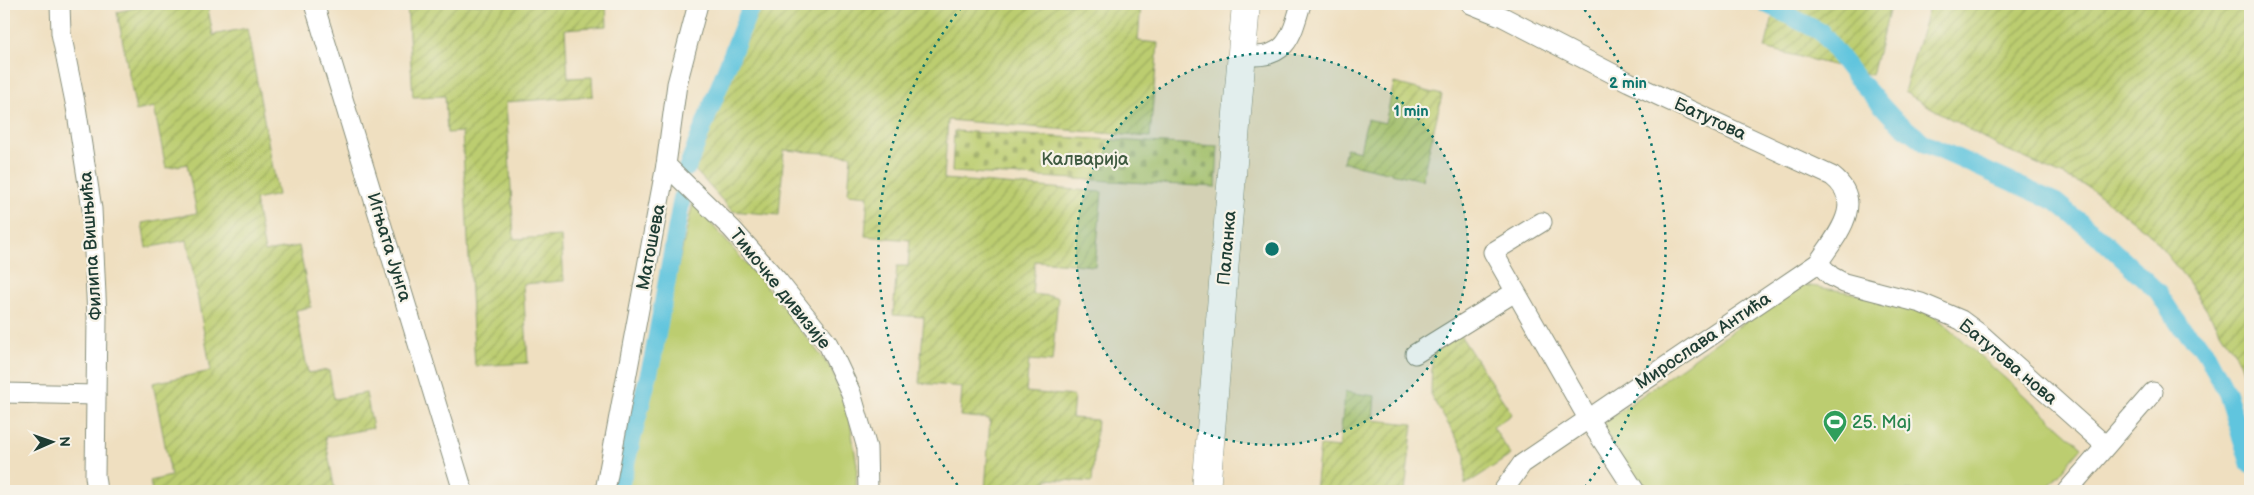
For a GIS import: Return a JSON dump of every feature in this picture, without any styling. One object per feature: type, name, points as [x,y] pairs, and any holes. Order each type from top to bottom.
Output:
[{"type":"main road","name":"Паланка","points":[[1206,491],[1246,4]]},
{"type":"street","name":"Филипа Вишњића","points":[[60,4],[61,34],[82,140],[92,209],[97,317],[95,476],[97,491]]},
{"type":"street","name":"Игњата Јунга","points":[[314,4],[462,491]]},
{"type":"street","name":"Матошева","points":[[605,491],[666,165],[677,84],[698,4]]},
{"type":"street","points":[[1243,55],[1266,56],[1286,45],[1293,32],[1301,4]]},
{"type":"street","name":"Батутова","points":[[1471,4],[1503,17],[1629,82],[1832,176],[1844,185],[1848,198],[1848,210],[1844,224],[1818,263]]},
{"type":"street","name":"Тимочке дивизије","points":[[666,165],[732,229],[778,281],[828,344],[851,393],[862,429],[867,448],[868,491]]},
{"type":"street","points":[[1542,222],[1493,252],[1589,420],[1635,491]]},
{"type":"street","name":"Мирослава Антића","points":[[1503,491],[1522,464],[1818,263]]},
{"type":"street","name":"Батутова нова","points":[[1818,263],[1831,276],[1844,283],[1920,303],[1961,320],[1984,337],[2105,446]]},
{"type":"street","points":[[1415,354],[1515,292]]},
{"type":"street","points":[[2067,491],[2153,392]]},
{"type":"street","points":[[4,393],[96,395]]},
{"type":"green space","points":[[139,4],[207,4],[213,35],[247,28],[278,195],[255,200],[265,252],[299,246],[311,307],[296,310],[308,373],[329,370],[334,399],[366,393],[373,428],[325,437],[335,491],[152,491],[150,481],[171,476],[153,383],[211,371],[187,240],[146,248],[142,223],[197,213],[187,164],[166,168],[154,107],[136,111],[117,12],[139,7]]},
{"type":"green space","points":[[407,4],[606,4],[607,26],[565,29],[568,78],[592,77],[593,96],[506,102],[514,239],[561,236],[564,281],[523,284],[528,363],[475,366],[462,132],[447,133],[445,96],[413,97]]},
{"type":"green space","points":[[764,4],[1141,4],[1138,41],[1158,43],[1150,137],[948,120],[944,179],[1102,192],[1095,266],[1035,261],[1032,294],[1058,297],[1052,362],[1029,360],[1026,392],[1074,396],[1072,418],[1097,420],[1092,482],[1047,479],[1046,491],[985,491],[990,419],[960,416],[962,387],[919,383],[924,317],[893,315],[897,266],[908,266],[910,240],[865,236],[868,196],[848,194],[851,155],[784,150],[779,215],[732,211],[695,170],[755,16]]},
{"type":"green space","points":[[1776,4],[1891,4],[1872,75],[1765,48]]},
{"type":"green space","points":[[1930,4],[2250,4],[2250,391],[2240,362],[2188,281],[2148,232],[2088,187],[1996,145],[1904,92]]},
{"type":"green space","points":[[1394,83],[1442,95],[1422,180],[1343,162],[1346,148],[1360,151],[1367,119],[1385,123]]},
{"type":"green space","name":"Калварија","points":[[954,131],[1218,146],[1216,187],[952,172]]},
{"type":"green space","points":[[693,203],[776,298],[832,370],[849,416],[857,465],[856,491],[625,491]]},
{"type":"green space","points":[[1798,284],[1848,292],[1934,315],[2082,447],[2045,491],[1642,491],[1604,429],[1605,422]]},
{"type":"green space","points":[[1460,335],[1512,414],[1493,427],[1511,455],[1465,485],[1465,452],[1431,396],[1432,354]]},
{"type":"green space","points":[[1345,392],[1375,396],[1373,420],[1413,424],[1405,491],[1315,491],[1320,446],[1339,448]]},
{"type":"green space","points":[[1257,486],[1308,491],[1257,491]]},
{"type":"waterway","points":[[687,168],[749,11],[754,4]]},
{"type":"waterway","points":[[1766,4],[1821,32],[1854,75],[1893,118],[1926,144],[2056,202],[2100,238],[2158,292],[2180,326],[2204,349],[2227,393],[2250,465]]},
{"type":"waterway","points":[[619,491],[653,357],[682,198]]},
{"type":"place","name":"25. Maj","points":[[1835,443]]}]
